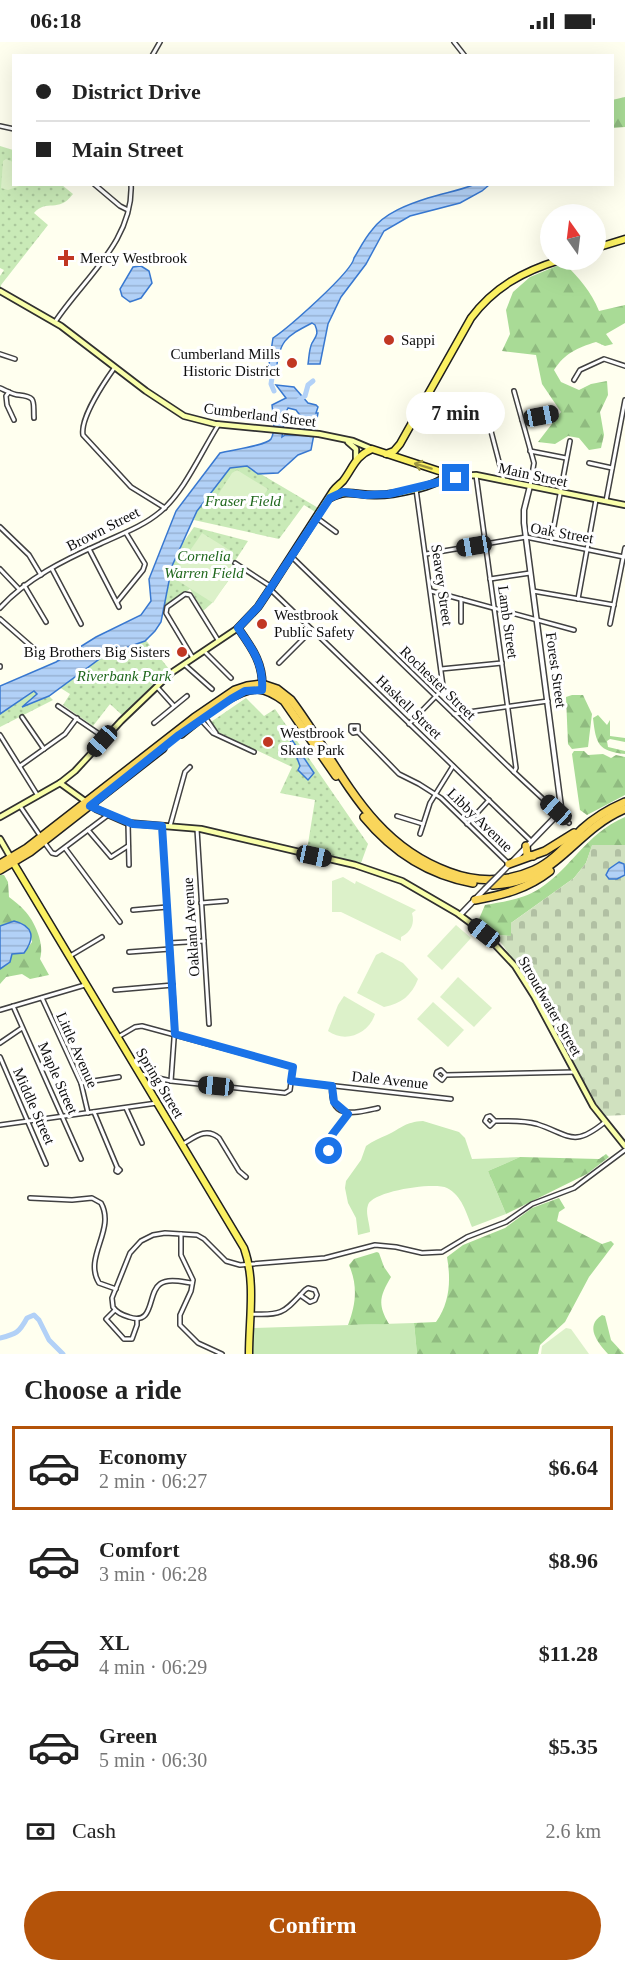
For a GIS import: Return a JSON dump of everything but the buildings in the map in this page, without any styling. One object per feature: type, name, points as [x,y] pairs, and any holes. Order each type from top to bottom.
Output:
[{"type":"highway","points":[[0,870],[235,690],[247,686],[277,689],[291,700],[357,800],[375,823],[406,850],[435,867],[457,875],[493,881],[530,872],[546,863],[582,829],[605,812],[625,802]]},
{"type":"highway","points":[[262,687],[284,701],[371,826],[403,854],[424,867],[462,882],[479,885],[504,884],[539,873],[593,828],[625,809]]},
{"type":"highway","points":[[509,864],[533,856],[582,829]]},
{"type":"highway","points":[[528,844],[527,855],[533,856]]},
{"type":"highway","points":[[475,900],[485,893],[509,893],[533,883],[552,869],[569,850]]},
{"type":"highway","points":[[0,864],[12,860]]},
{"type":"main road","points":[[606,245],[625,239]]},
{"type":"main road","points":[[386,454],[394,451],[400,444],[481,304],[507,283],[540,266]]},
{"type":"main road","name":"Cumberland Street","points":[[0,291],[55,322],[179,413],[194,419],[219,424],[315,434],[348,442],[353,441],[386,454],[461,476]]},
{"type":"main road","points":[[348,442],[356,449],[356,459]]},
{"type":"main road","points":[[400,444],[405,460]]},
{"type":"main road","points":[[0,817],[60,783],[75,771],[105,738],[183,664],[238,628],[258,607],[356,459],[372,449]]},
{"type":"main road","points":[[438,483],[444,478],[442,472]]},
{"type":"main road","name":"Main Street","points":[[330,498],[343,492],[379,495],[461,476],[476,475],[625,506]]},
{"type":"main road","points":[[342,481],[343,492]]},
{"type":"main road","points":[[238,628],[259,661],[262,687]]},
{"type":"main road","name":"Stroudwater Street","points":[[60,783],[88,804],[128,823],[197,829],[382,873],[402,881],[460,915],[484,933],[516,967],[593,1106],[625,1148]]},
{"type":"main road","name":"Spring Street","points":[[0,839],[239,1239],[249,1265],[251,1283],[249,1354]]},
{"type":"street","points":[[454,42],[463,54]]},
{"type":"street","points":[[96,186],[128,210]]},
{"type":"street","points":[[55,322],[113,247],[123,228],[131,186]]},
{"type":"street","points":[[0,354],[15,359]]},
{"type":"street","points":[[574,380],[580,369],[604,359],[625,366]]},
{"type":"street","points":[[115,367],[95,398],[83,428],[83,435],[131,487],[165,508]]},
{"type":"street","points":[[0,388],[18,395],[30,396],[33,402],[34,418]]},
{"type":"street","name":"Forest Street","points":[[514,391],[534,463],[524,516],[561,807],[559,813]]},
{"type":"street","points":[[9,392],[6,396],[7,405],[14,420]]},
{"type":"street","points":[[606,502],[625,400]]},
{"type":"street","points":[[486,412],[504,481]]},
{"type":"street","points":[[522,420],[555,413]]},
{"type":"street","name":"Brown Street","points":[[0,608],[24,585],[89,549],[126,533],[165,508],[176,495],[219,424]]},
{"type":"street","points":[[551,542],[570,441]]},
{"type":"street","points":[[530,451],[567,459]]},
{"type":"street","points":[[534,463],[538,452]]},
{"type":"street","points":[[589,463],[612,468]]},
{"type":"street","name":"Lamb Street","points":[[476,475],[516,768],[514,772]]},
{"type":"street","name":"Seavey Street","points":[[416,488],[443,685],[436,697]]},
{"type":"street","points":[[578,598],[596,500]]},
{"type":"street","points":[[317,518],[336,532]]},
{"type":"street","points":[[0,527],[29,555],[41,575]]},
{"type":"street","points":[[117,602],[145,564],[126,533]]},
{"type":"street","name":"Oak Street","points":[[426,554],[526,537],[624,556]]},
{"type":"street","points":[[610,624],[625,548]]},
{"type":"street","points":[[89,549],[119,607]]},
{"type":"street","name":"Rochester Street","points":[[292,557],[569,823]]},
{"type":"street","name":"Haskell Street","points":[[235,563],[271,588],[489,800],[528,844]]},
{"type":"street","points":[[0,569],[19,589]]},
{"type":"street","points":[[52,569],[81,624]]},
{"type":"street","points":[[490,579],[530,573]]},
{"type":"street","points":[[24,585],[46,622]]},
{"type":"street","points":[[430,591],[574,630]]},
{"type":"street","points":[[533,591],[614,605]]},
{"type":"street","points":[[193,658],[165,609],[188,594],[219,642]]},
{"type":"street","points":[[461,599],[461,622]]},
{"type":"street","points":[[0,619],[40,654]]},
{"type":"street","points":[[279,663],[312,630]]},
{"type":"street","points":[[204,651],[231,678]]},
{"type":"street","points":[[441,669],[502,663]]},
{"type":"street","points":[[183,664],[212,689]]},
{"type":"street","points":[[157,687],[174,706]]},
{"type":"street","points":[[154,723],[188,696]]},
{"type":"street","points":[[409,724],[436,697]]},
{"type":"street","points":[[454,715],[548,700]]},
{"type":"street","points":[[58,706],[105,738]]},
{"type":"street","points":[[22,717],[44,749]]},
{"type":"street","points":[[201,717],[213,733],[254,752]]},
{"type":"street","points":[[20,766],[67,733],[77,718]]},
{"type":"street","name":"Libby Avenue","points":[[358,732],[399,774],[435,794],[509,864]]},
{"type":"street","points":[[0,735],[38,796]]},
{"type":"street","points":[[420,834],[435,794],[453,766]]},
{"type":"street","points":[[170,826],[185,772],[190,767]]},
{"type":"street","points":[[467,824],[489,800]]},
{"type":"street","points":[[20,806],[54,854],[108,815]]},
{"type":"street","points":[[485,893],[502,871],[559,813]]},
{"type":"street","points":[[397,816],[423,824]]},
{"type":"street","points":[[128,823],[129,865]]},
{"type":"street","points":[[162,826],[175,1034],[171,1081]]},
{"type":"street","name":"Oakland Avenue","points":[[197,829],[209,1024]]},
{"type":"street","points":[[88,830],[111,857],[128,846]]},
{"type":"street","points":[[65,848],[120,922]]},
{"type":"street","points":[[460,915],[475,900]]},
{"type":"street","points":[[201,903],[226,901]]},
{"type":"street","points":[[133,910],[167,907]]},
{"type":"street","points":[[70,956],[102,937]]},
{"type":"street","points":[[170,943],[204,941]]},
{"type":"street","points":[[129,952],[170,949]]},
{"type":"street","points":[[0,1010],[87,985]]},
{"type":"street","points":[[115,990],[173,985]]},
{"type":"street","name":"Little Avenue","points":[[42,998],[81,1083],[88,1113]]},
{"type":"street","name":"Maple Street","points":[[13,1006],[81,1160]]},
{"type":"street","points":[[118,1037],[140,1026],[293,1067],[289,1091],[285,1093],[171,1081],[141,1074]]},
{"type":"street","points":[[0,1043],[22,1028]]},
{"type":"street","name":"Middle Street","points":[[0,1057],[46,1164]]},
{"type":"street","points":[[446,1075],[575,1072]]},
{"type":"street","points":[[81,1083],[119,1077]]},
{"type":"street","name":"Dale Avenue","points":[[291,1081],[451,1099]]},
{"type":"street","points":[[332,1086],[334,1102],[348,1114]]},
{"type":"street","points":[[0,1125],[158,1103]]},
{"type":"street","points":[[126,1108],[142,1143]]},
{"type":"street","points":[[332,1135],[333,1148],[328,1151],[324,1145],[348,1114],[378,1108]]},
{"type":"street","points":[[94,1112],[117,1167]]},
{"type":"street","points":[[495,1121],[530,1123],[567,1137],[577,1138],[587,1136],[605,1122]]},
{"type":"street","points":[[183,1144],[201,1133],[214,1134],[219,1138],[239,1171],[246,1177]]},
{"type":"street","points":[[192,1283],[171,1281],[161,1283],[155,1290],[146,1314],[137,1319],[115,1310],[112,1300],[132,1250],[141,1240],[159,1233],[196,1235],[204,1239],[229,1263],[240,1265],[325,1258],[375,1245],[396,1246],[422,1253],[442,1252],[467,1237],[503,1224],[532,1204],[574,1188],[625,1148]]},
{"type":"street","points":[[30,1198],[72,1200],[92,1198],[101,1203],[106,1224],[95,1259],[96,1276],[99,1282],[116,1289]]},
{"type":"street","points":[[182,1234],[181,1253],[192,1276],[192,1283],[180,1316],[180,1325],[195,1341],[222,1354]]},
{"type":"street","points":[[250,1314],[281,1313],[300,1295],[310,1288],[317,1294],[315,1300],[310,1302],[300,1295]]},
{"type":"street","points":[[115,1310],[106,1319],[124,1339],[132,1339],[137,1319]]},
{"type":"green space","points":[[625,97],[625,127],[614,128],[614,100]]},
{"type":"green space","points":[[0,146],[12,150],[12,186],[63,186],[73,194],[62,203],[43,207],[34,213],[48,225],[1,288],[0,276],[4,270],[0,268]]},
{"type":"green space","points":[[6,159],[12,162],[12,186],[19,186],[8,190],[1,188],[3,161]]},
{"type":"green space","points":[[547,270],[571,270],[584,285],[599,311],[625,305],[625,323],[606,334],[613,344],[605,346],[596,342],[577,349],[567,355],[554,370],[561,382],[579,390],[591,384],[607,381],[608,395],[600,412],[604,435],[601,448],[589,450],[579,438],[568,436],[555,444],[538,442],[561,412],[542,384],[536,355],[502,351],[510,334],[506,310],[513,292],[530,277]]},
{"type":"green space","name":"Fraser Field","points":[[247,466],[320,509],[317,513],[304,505],[279,539],[194,520],[197,511],[230,468]]},
{"type":"green space","points":[[237,470],[268,489],[257,502],[244,508],[229,508],[214,501],[232,473]]},
{"type":"green space","name":"Cornelia Warren Field","points":[[194,527],[248,541],[233,564],[238,568],[203,611],[190,589],[163,606],[163,590],[178,550]]},
{"type":"green space","points":[[202,533],[231,551],[233,573],[213,603],[172,577]]},
{"type":"green space","name":"Riverbank Park","points":[[144,638],[169,669],[122,715],[110,704],[93,726],[63,705],[70,694],[59,687],[107,655]]},
{"type":"green space","points":[[34,691],[37,694],[24,706],[49,696],[53,700],[0,727],[0,714]]},
{"type":"green space","points":[[583,695],[592,714],[588,747],[572,749],[568,744],[566,697]]},
{"type":"green space","points":[[246,698],[264,716],[275,709],[368,844],[361,863],[307,850],[315,800],[280,793],[292,767],[205,726]]},
{"type":"green space","points":[[598,715],[607,725],[610,720],[610,736],[625,738],[625,742],[610,739],[607,741],[608,747],[625,751],[625,754],[609,751],[600,745],[595,734],[593,718]]},
{"type":"green space","points":[[574,751],[584,751],[588,755],[603,754],[611,758],[616,755],[625,757],[625,795],[587,815],[580,810],[572,754]]},
{"type":"green space","points":[[625,817],[625,845],[592,846],[586,863],[574,878],[511,923],[511,936],[495,935],[479,919],[485,905],[520,898],[539,889],[561,871],[599,833]]},
{"type":"green space","points":[[592,845],[625,845],[625,1115],[603,1116],[539,1001],[495,935],[511,936],[511,923],[574,878],[586,863]]},
{"type":"green space","points":[[0,875],[4,875],[8,882],[9,897],[22,908],[35,927],[40,940],[40,959],[49,975],[30,979],[22,974],[6,977],[0,984],[0,969],[10,962],[12,954],[24,953],[32,942],[30,932],[21,923],[0,926]]},
{"type":"green space","points":[[343,877],[416,910],[412,913],[411,927],[401,937],[401,941],[341,912],[332,912],[332,881]]},
{"type":"green space","points":[[456,925],[471,938],[442,970],[427,956]]},
{"type":"green space","points":[[382,952],[403,963],[418,979],[413,990],[405,998],[396,1004],[384,1007],[357,993],[376,955]]},
{"type":"green space","points":[[458,977],[492,1008],[474,1027],[440,997]]},
{"type":"green space","points":[[344,996],[375,1014],[368,1026],[349,1036],[335,1035],[328,1031]]},
{"type":"green space","points":[[433,1002],[464,1030],[448,1047],[417,1019]]},
{"type":"green space","points":[[423,1121],[459,1132],[465,1138],[472,1159],[520,1157],[488,1171],[506,1214],[472,1227],[463,1205],[452,1191],[440,1186],[418,1187],[392,1192],[372,1200],[367,1208],[370,1232],[358,1235],[356,1218],[348,1203],[346,1181],[361,1160],[366,1146],[408,1124]]},
{"type":"green space","points":[[606,1154],[609,1157],[587,1174],[506,1214],[488,1171],[520,1157],[599,1159]]},
{"type":"green space","points":[[559,1198],[565,1208],[559,1212],[557,1221],[602,1244],[611,1241],[614,1244],[589,1277],[565,1322],[540,1345],[538,1354],[417,1354],[414,1323],[436,1322],[447,1299],[449,1274],[447,1257],[463,1245],[505,1228],[532,1208]]},
{"type":"green space","points":[[377,1252],[391,1277],[381,1300],[389,1324],[348,1325],[355,1295],[354,1280],[349,1265],[354,1259]]},
{"type":"green space","points":[[602,1315],[605,1316],[611,1340],[624,1354],[608,1354],[597,1340],[593,1329],[594,1324]]},
{"type":"green space","points":[[414,1323],[417,1354],[252,1354],[252,1328]]},
{"type":"green space","points":[[566,1328],[571,1329],[589,1354],[541,1354],[542,1346]]},
{"type":"water","points":[[470,186],[488,186],[460,203],[410,216],[384,231],[366,264],[341,297],[328,324],[320,364],[308,364],[310,348],[317,333],[312,323],[295,332],[285,341],[279,353],[276,372],[268,371],[273,338],[305,312],[343,275],[377,224],[405,206]]},
{"type":"water","points":[[141,266],[149,271],[152,283],[141,298],[130,302],[122,296],[120,289],[133,267]]},
{"type":"water","points":[[276,385],[294,387],[308,403],[318,407],[311,450],[298,455],[278,473],[258,474],[247,466],[230,468],[197,511],[172,566],[161,622],[155,631],[145,641],[105,655],[49,696],[22,707],[37,694],[34,691],[0,714],[0,686],[56,662],[96,637],[141,615],[151,601],[149,579],[176,511],[220,453],[255,446],[271,439],[274,427],[272,405],[286,398]],"holes":[[[288,408],[296,410],[302,418],[300,435],[282,437]]]},
{"type":"water","points":[[288,734],[314,773],[308,780],[298,770],[300,766]]},
{"type":"water","points":[[619,862],[624,864],[625,875],[617,879],[609,879],[606,875],[609,869]]},
{"type":"water","points":[[14,921],[29,929],[30,942],[24,953],[12,954],[10,962],[0,969],[0,926]]},
{"type":"waterway","points":[[274,365],[271,384],[274,391]]},
{"type":"waterway","points":[[299,400],[305,396],[308,385],[313,381]]},
{"type":"waterway","points":[[0,1338],[16,1332],[27,1318],[34,1315],[49,1340],[63,1354]]},
{"type":"place","name":"Mercy Westbrook","points":[[66,258]]},
{"type":"place","name":"Sappi","points":[[389,340]]},
{"type":"place","name":"Cumberland Mills Historic District","points":[[292,363]]},
{"type":"place","name":"Westbrook Public Safety","points":[[262,624]]},
{"type":"place","name":"Big Brothers Big Sisters","points":[[182,652]]},
{"type":"place","name":"Westbrook Skate Park","points":[[268,742]]},
{"type":"route","points":[[329,1151],[334,1146],[332,1135],[348,1114],[334,1102],[331,1093],[332,1086],[291,1081],[293,1067],[175,1034],[162,826],[133,824],[90,806],[179,735],[237,694],[250,690],[262,690],[263,681],[259,661],[238,628],[258,607],[330,498],[343,492],[366,495],[389,494],[456,478]]}]
